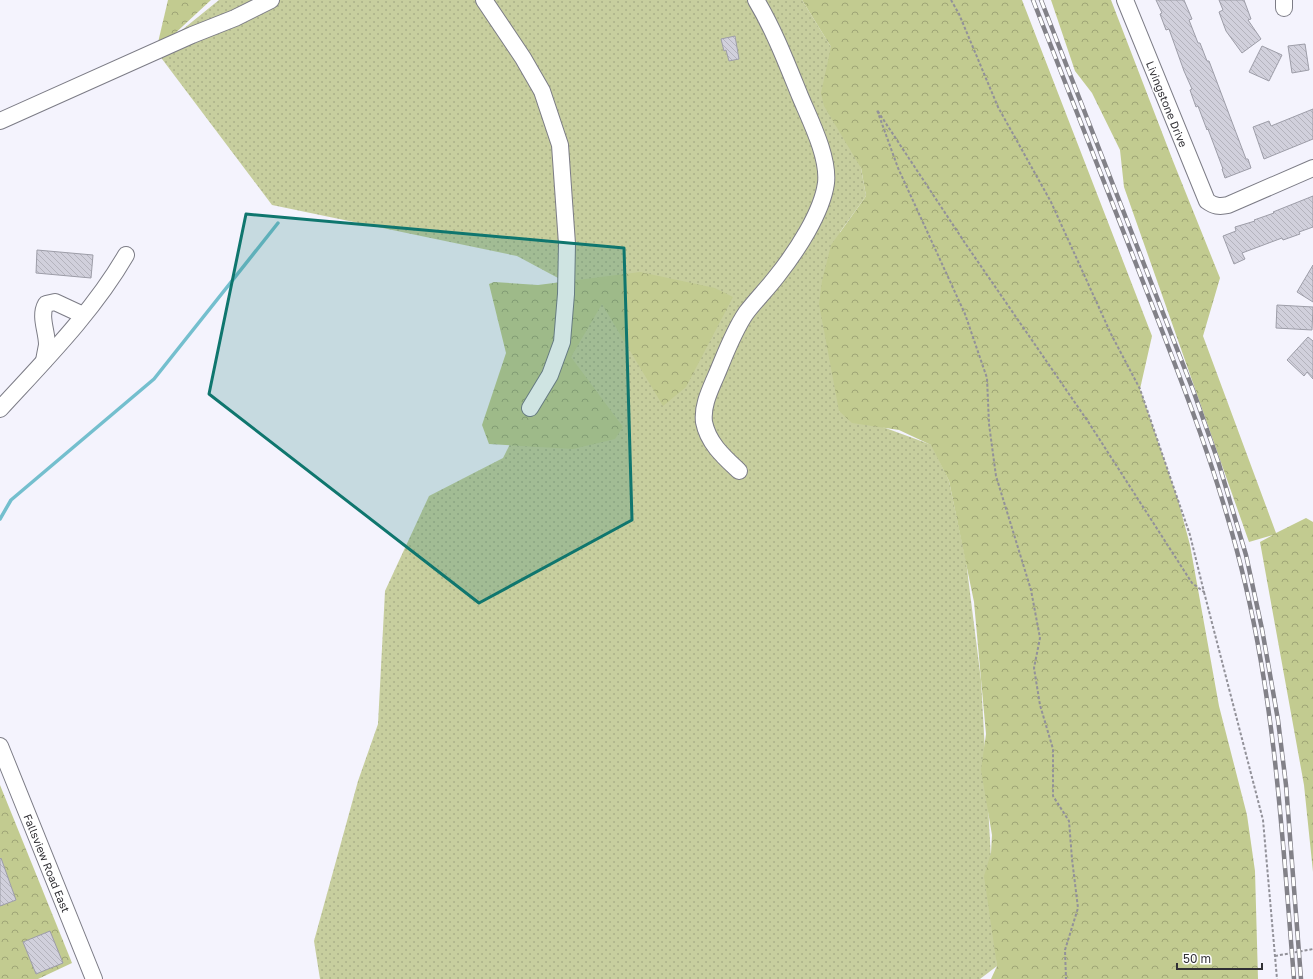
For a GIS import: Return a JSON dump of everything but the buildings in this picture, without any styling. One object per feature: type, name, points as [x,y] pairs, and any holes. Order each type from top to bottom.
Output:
[{"type":"street","points":[[0,122],[192,35],[235,18],[271,0]]},
{"type":"street","points":[[484,0],[519,51],[542,91],[560,145],[567,244],[566,294],[562,342],[550,375],[530,408]]},
{"type":"street","points":[[739,471],[719,452],[711,441],[704,421],[707,396],[745,315],[758,297],[778,276],[810,229],[821,203],[826,178],[824,159],[809,117],[782,53],[756,0]]},
{"type":"street","name":"Livingstone Drive","points":[[1126,0],[1207,201],[1212,205],[1220,207],[1228,205],[1313,168]]},
{"type":"street","points":[[0,409],[83,315],[116,272],[126,255]]},
{"type":"street","points":[[44,360],[47,344],[43,308],[46,304],[55,302],[83,315]]},
{"type":"street","name":"Fallsview Road East","points":[[0,746],[94,979]]},
{"type":"path","points":[[951,0],[959,14],[998,107],[1051,202],[1111,334],[1140,389],[1190,535],[1263,820],[1277,979]]},
{"type":"path","points":[[1066,979],[1065,950],[1078,908],[1069,821],[1053,796],[1052,749],[1040,705],[1034,668],[1040,638],[1031,590],[996,476],[989,424],[987,378],[965,314],[898,168],[877,110],[965,243],[1089,423],[1192,583],[1204,592]]},
{"type":"path","points":[[1275,956],[1313,949]]},
{"type":"highlighted area","points":[[246,214],[624,248],[632,520],[479,603],[209,394]]},
{"type":"green space","points":[[168,0],[211,0],[156,51]]},
{"type":"green space","points":[[219,0],[802,0],[831,47],[861,168],[866,196],[840,232],[839,411],[932,445],[949,481],[966,561],[981,680],[997,966],[980,979],[320,979],[314,941],[358,781],[378,724],[385,591],[429,496],[503,458],[586,293],[517,256],[272,205],[156,51]]},
{"type":"green space","points":[[802,0],[1022,0],[1152,336],[1140,389],[1178,500],[1190,545],[1219,706],[1247,815],[1255,871],[1258,979],[991,979],[997,966],[984,876],[991,853],[992,835],[981,770],[986,734],[974,602],[949,481],[931,445],[899,430],[852,423],[839,411],[819,304],[822,281],[831,245],[866,196],[861,168],[824,106],[821,93],[831,47]]},
{"type":"green space","points":[[1051,0],[1111,0],[1220,278],[1203,336],[1276,533],[1306,518],[1313,522],[1313,872],[1304,785],[1260,542],[1273,535],[1249,542],[1124,187],[1120,150],[1092,93],[1075,71]]},
{"type":"green space","points":[[640,272],[715,288],[733,297],[686,387],[663,406],[602,304],[571,357],[623,427],[615,439],[573,449],[489,444],[482,425],[506,353],[489,284],[494,282],[538,285]]},
{"type":"green space","points":[[0,785],[72,963],[38,979],[0,979]]},
{"type":"waterway","points":[[0,519],[11,500],[154,379],[278,223]]},
{"type":"railway","points":[[1033,0],[1187,396],[1225,507],[1256,632],[1264,681],[1277,780],[1294,979]]},
{"type":"railway","points":[[1041,0],[1193,390],[1218,461],[1246,555],[1262,629],[1278,720],[1286,785],[1301,979]]}]
